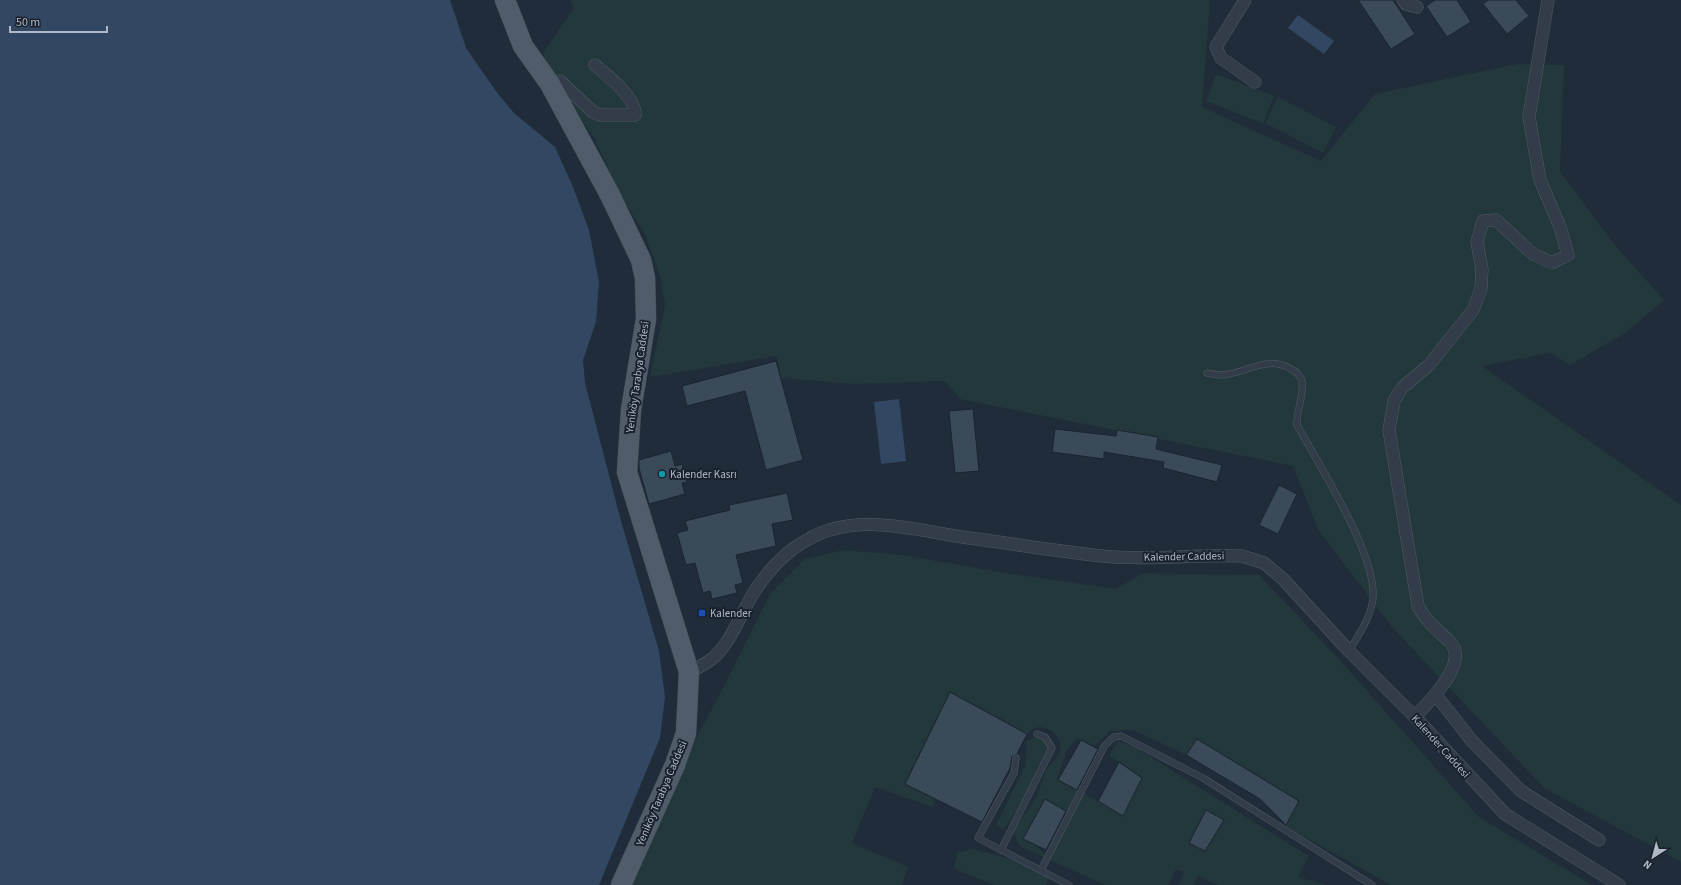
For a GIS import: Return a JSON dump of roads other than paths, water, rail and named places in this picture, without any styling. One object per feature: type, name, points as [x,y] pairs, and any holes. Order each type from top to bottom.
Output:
[{"type":"main road","name":"Yeniköy Tarabya Caddesi","points":[[505,0],[523,46],[550,84],[610,195],[640,260],[645,278],[646,319],[631,410],[627,472],[689,672],[686,733],[675,765],[621,885]]},
{"type":"street","points":[[1245,0],[1216,47],[1221,58],[1255,82]]},
{"type":"street","points":[[1403,0],[1406,4],[1417,7]]},
{"type":"street","points":[[1415,717],[1453,670],[1456,656],[1452,644],[1429,624],[1418,606],[1389,430],[1390,416],[1394,401],[1402,388],[1430,364],[1473,310],[1481,289],[1482,268],[1477,242],[1483,221],[1496,220],[1533,254],[1552,263],[1568,255],[1560,228],[1540,180],[1528,117],[1548,0]]},
{"type":"street","points":[[550,84],[560,81],[592,112],[600,115],[635,115],[634,106],[624,93],[595,64]]},
{"type":"street","name":"Kalender Caddesi","points":[[689,672],[702,666],[714,657],[724,644],[755,590],[787,553],[806,540],[826,530],[846,526],[885,526],[1102,556],[1242,556],[1264,563],[1283,579],[1349,651],[1415,717],[1505,814],[1619,885]]},
{"type":"street","points":[[1435,694],[1472,741],[1521,792],[1599,840]]},
{"type":"lane","points":[[1207,373],[1223,375],[1262,363],[1275,362],[1298,372],[1302,390],[1296,417],[1297,425],[1359,539],[1367,561],[1372,585],[1373,598],[1370,611],[1365,624],[1349,651]]},
{"type":"lane","points":[[1001,850],[1052,748],[1045,737],[1037,734]]},
{"type":"lane","points":[[1041,870],[1105,746],[1114,737],[1121,736],[1203,778],[1372,885]]},
{"type":"lane","points":[[1016,758],[1014,773],[978,838],[1069,885]]},
{"type":"water","points":[[0,0],[450,0],[466,48],[498,94],[514,113],[555,147],[573,187],[589,230],[599,282],[596,322],[583,360],[585,383],[621,521],[659,651],[665,697],[660,738],[599,885],[0,885]]},
{"type":"water","points":[[1298,15],[1334,41],[1324,54],[1288,28]]},
{"type":"water","points":[[899,399],[906,461],[881,464],[874,402]]},
{"type":"place","name":"Kalender Kasrı","points":[[662,474]]},
{"type":"place","name":"Kalender","points":[[702,613]]}]
